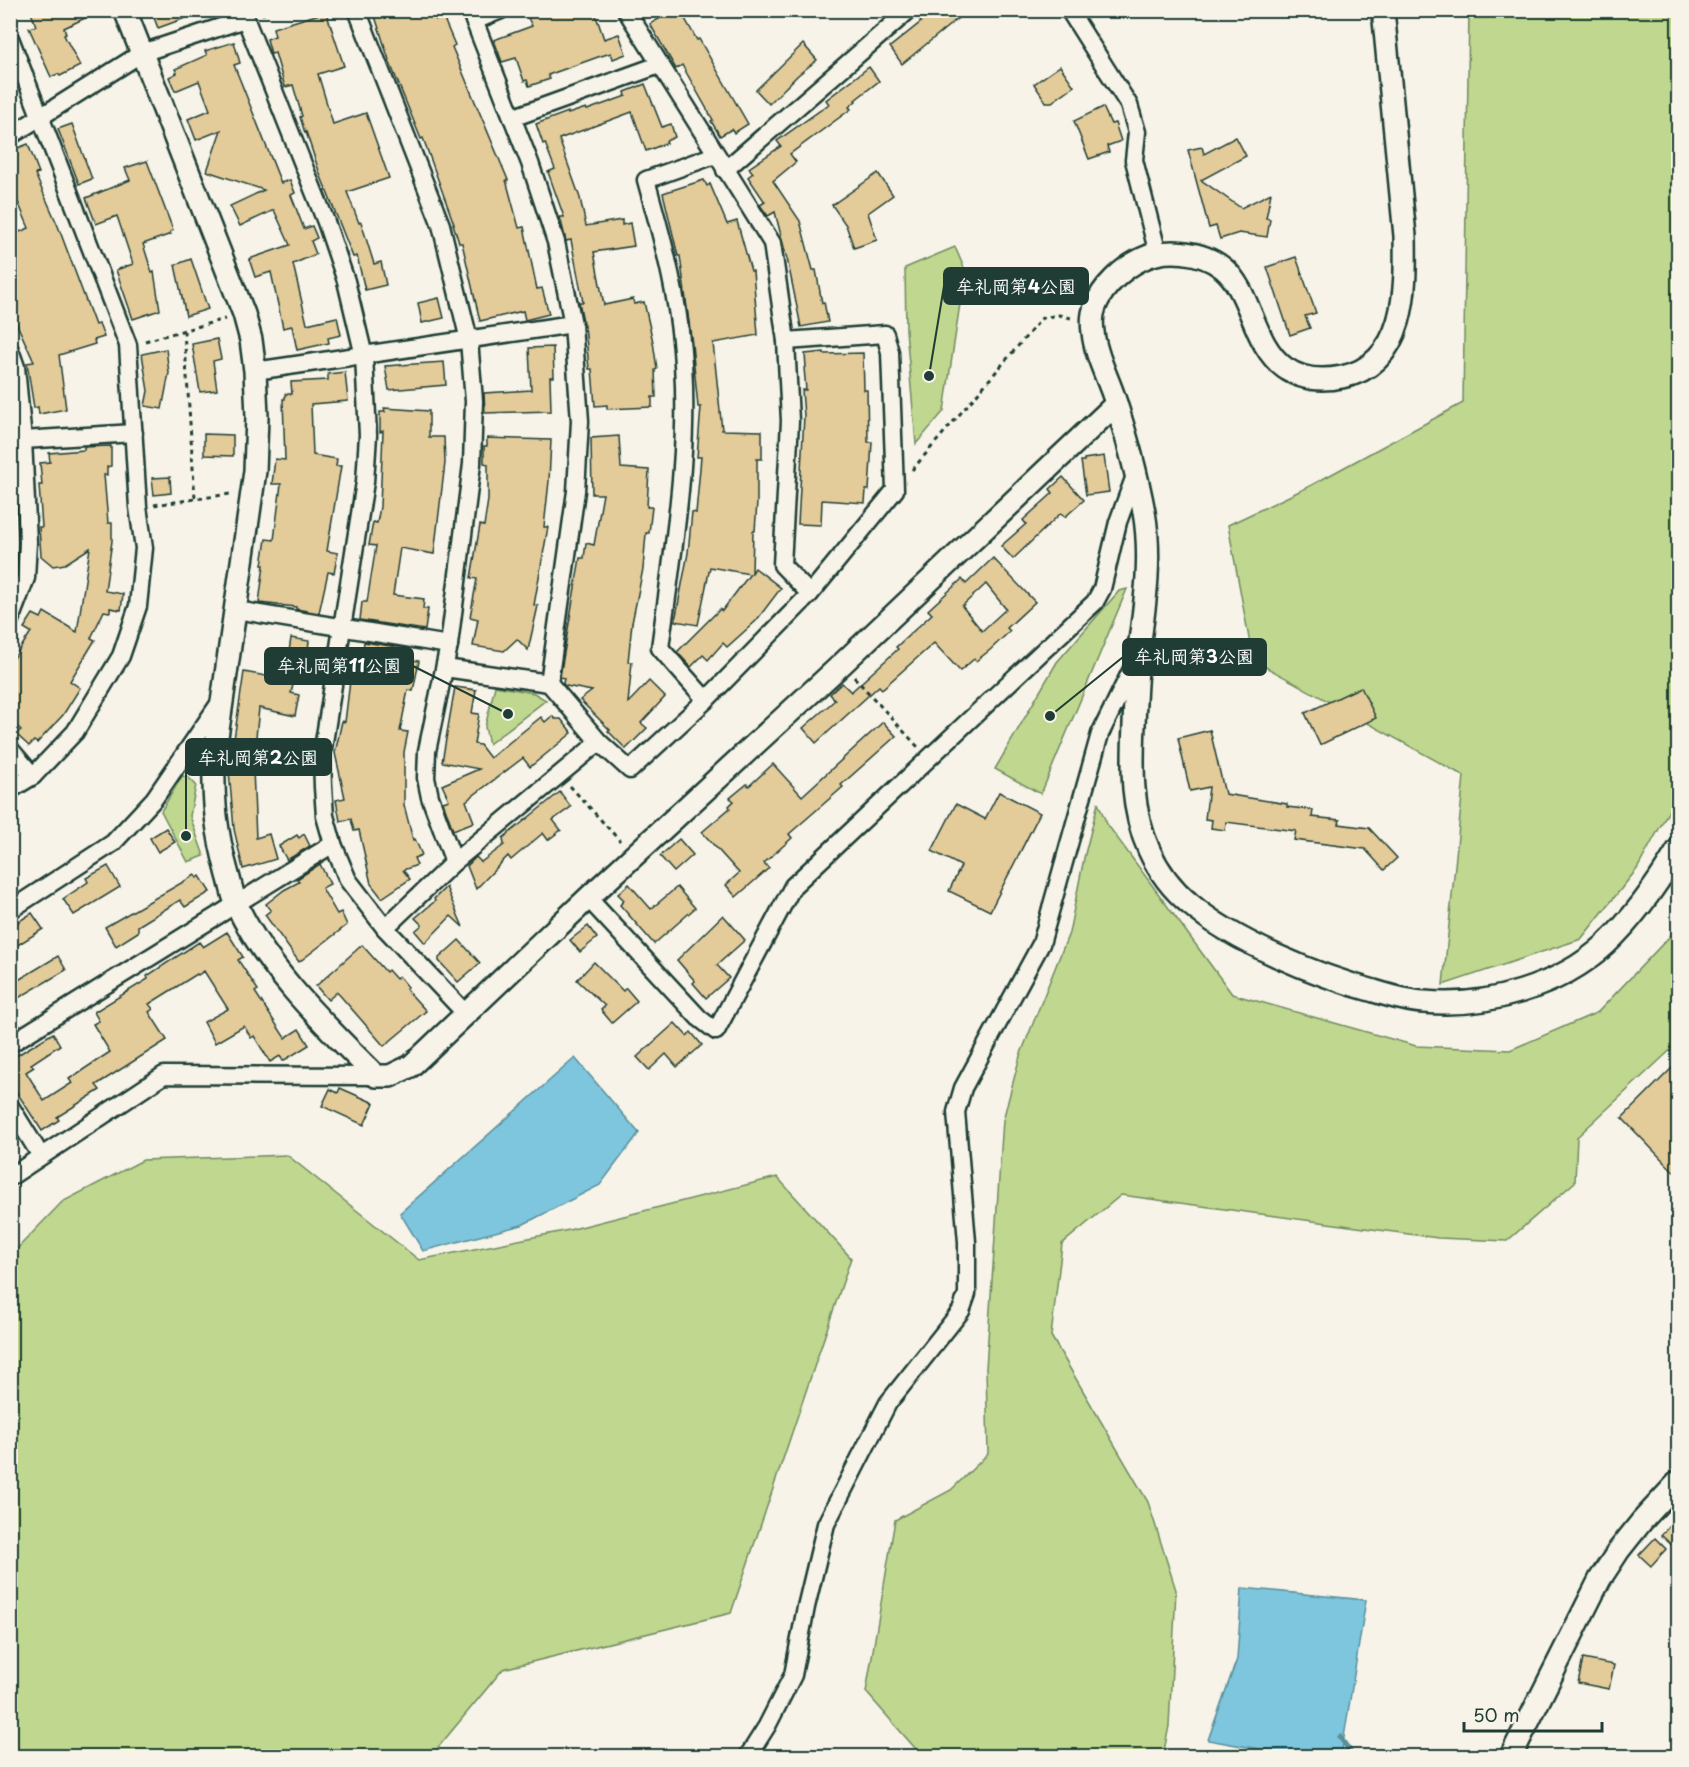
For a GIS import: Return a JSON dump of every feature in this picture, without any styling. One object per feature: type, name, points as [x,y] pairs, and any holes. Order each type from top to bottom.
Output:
[{"type":"street","points":[[125,10],[244,314],[251,340],[255,371],[257,417],[255,471],[214,758],[213,800],[219,842],[236,904],[253,934],[311,1011],[376,1076]]},
{"type":"street","points":[[357,10],[441,225],[469,340],[474,401],[472,464],[449,645],[427,751],[426,778],[429,797],[454,862]]},
{"type":"street","points":[[501,10],[472,16],[530,163],[556,242],[573,324],[579,421],[576,491],[549,683]]},
{"type":"street","points":[[626,10],[772,243],[786,341],[790,421],[782,566],[810,594]]},
{"type":"street","points":[[725,170],[909,10]]},
{"type":"street","points":[[1069,10],[1129,105],[1137,132],[1134,160],[1158,254]]},
{"type":"street","points":[[1383,10],[1406,266],[1403,309],[1390,344],[1368,367],[1349,376],[1325,380],[1303,377],[1283,367],[1264,345],[1227,271],[1211,260],[1196,254],[1158,254],[1144,258],[1118,274],[1095,306],[1092,323],[1093,336],[1136,473],[1145,516],[1148,549],[1138,656],[1132,779],[1136,810],[1149,851],[1166,880],[1190,904],[1230,932],[1327,976],[1394,997],[1424,1002],[1461,1002],[1495,998],[1534,986],[1587,960],[1606,944],[1635,912],[1678,850]]},
{"type":"street","points":[[10,136],[142,52],[244,15],[326,222],[346,281],[364,356],[368,435],[365,482],[322,755],[325,816],[333,844],[348,880],[385,928],[466,1014]]},
{"type":"street","points":[[10,38],[128,345],[138,507],[144,548],[138,606],[121,656],[75,732],[33,776],[10,790]]},
{"type":"street","points":[[512,118],[659,64]]},
{"type":"street","points":[[706,700],[660,648],[680,496],[685,420],[678,321],[669,264],[646,180],[715,155]]},
{"type":"street","points":[[255,371],[573,324]]},
{"type":"street","points":[[445,668],[549,683],[599,742],[630,770],[706,700],[810,594],[895,490],[891,352],[885,334],[786,341]]},
{"type":"street","points":[[10,350],[16,367],[23,440],[19,509],[28,542],[26,578],[10,620]]},
{"type":"street","points":[[10,1177],[164,1075],[390,1076],[411,1066],[633,856],[842,664],[1116,404]]},
{"type":"street","points":[[23,440],[134,433]]},
{"type":"street","points":[[588,898],[699,1018],[716,1031],[793,886],[1095,602],[1102,590],[1118,522],[1136,473]]},
{"type":"street","points":[[236,610],[449,645]]},
{"type":"street","points":[[748,1756],[793,1675],[806,1607],[826,1524],[888,1403],[961,1311],[967,1294],[968,1242],[956,1112],[963,1088],[1041,944],[1100,734],[1138,656]]},
{"type":"street","points":[[10,910],[113,843],[154,799],[221,701]]},
{"type":"street","points":[[385,928],[454,862],[599,742]]},
{"type":"street","points":[[10,749],[33,776]]},
{"type":"street","points":[[10,1044],[333,844]]},
{"type":"street","points":[[10,1106],[41,1156]]},
{"type":"street","points":[[1511,1756],[1600,1579],[1642,1521],[1678,1482]]},
{"type":"path","points":[[128,345],[184,332],[244,314]]},
{"type":"path","points":[[895,490],[1042,318],[1059,315],[1092,323]]},
{"type":"path","points":[[184,332],[195,499]]},
{"type":"path","points":[[138,507],[230,494],[232,485]]},
{"type":"path","points":[[842,664],[927,758]]},
{"type":"path","points":[[560,774],[633,856]]},
{"type":"green space","points":[[1469,11],[1678,11],[1678,794],[1637,869],[1581,939],[1443,985],[1464,776],[1253,660],[1228,525],[1306,488],[1463,403]]},
{"type":"green space","points":[[955,247],[965,270],[944,411],[916,444],[906,330],[905,268]]},
{"type":"green space","points":[[1127,589],[1041,794],[995,769],[1057,662],[1119,591]]},
{"type":"green space","points":[[495,686],[534,693],[546,700],[489,744],[485,727]]},
{"type":"green space","points":[[182,776],[188,777],[196,785],[190,816],[204,856],[188,862],[161,811]]},
{"type":"green space","points":[[1098,803],[1107,824],[1232,994],[1416,1046],[1510,1050],[1598,1012],[1670,936],[1678,919],[1678,1043],[1577,1137],[1575,1182],[1507,1241],[1438,1238],[1121,1195],[1062,1244],[1051,1336],[1148,1502],[1176,1590],[1169,1726],[1163,1756],[922,1756],[866,1692],[895,1520],[951,1490],[988,1454],[986,1368],[1003,1120],[1020,1056],[1069,933]]},
{"type":"green space","points":[[287,1155],[419,1260],[569,1230],[777,1177],[851,1258],[731,1613],[503,1669],[431,1756],[11,1756],[11,1255],[62,1202],[143,1160]]},
{"type":"water","points":[[575,1058],[639,1133],[600,1185],[522,1225],[423,1251],[400,1213]]},
{"type":"water","points":[[1242,1588],[1366,1600],[1341,1756],[1298,1756],[1208,1740],[1237,1659]]},
{"type":"building","points":[[30,10],[102,10],[64,28],[66,34],[64,35],[80,66],[60,76],[58,74],[51,77],[29,28],[36,26]]},
{"type":"building","points":[[151,10],[202,10],[202,12],[158,28]]},
{"type":"building","points":[[373,10],[434,10],[436,20],[443,17],[455,45],[452,47],[508,180],[506,180],[519,228],[524,227],[537,289],[542,288],[549,314],[525,320],[523,311],[480,321],[462,243],[459,243],[423,138],[421,139],[390,63]]},
{"type":"building","points":[[548,10],[594,10],[604,39],[619,34],[626,54],[613,59],[611,53],[598,57],[548,75],[550,79],[529,86],[527,80],[524,81],[516,58],[502,62],[494,40],[532,26],[528,18]]},
{"type":"building","points":[[674,10],[680,10],[697,40],[699,39],[748,124],[734,133],[732,129],[720,136],[682,65],[676,69],[650,24]]},
{"type":"building","points":[[926,10],[968,10],[902,64],[890,47],[921,22],[918,17]]},
{"type":"building","points":[[326,12],[344,66],[318,74],[333,124],[366,113],[389,178],[347,192],[359,223],[361,222],[374,264],[381,262],[386,285],[365,290],[357,256],[353,257],[305,133],[293,85],[285,87],[275,53],[271,54],[267,39],[275,36],[273,28]]},
{"type":"building","points":[[234,42],[240,63],[234,65],[281,183],[290,180],[295,193],[291,195],[304,229],[312,226],[317,238],[311,241],[316,254],[293,264],[307,324],[337,317],[341,335],[328,338],[329,343],[297,350],[292,326],[283,328],[271,272],[255,277],[249,259],[290,245],[274,210],[240,226],[230,206],[264,190],[207,171],[221,130],[196,140],[188,119],[210,110],[199,81],[175,91],[169,77],[177,73],[175,69],[207,55],[205,51]]},
{"type":"building","points":[[803,44],[817,60],[769,104],[756,90]]},
{"type":"building","points":[[1060,66],[1074,86],[1052,102],[1046,102],[1034,84]]},
{"type":"building","points":[[869,67],[879,81],[855,100],[849,107],[851,109],[790,154],[796,162],[773,181],[800,221],[813,270],[816,270],[828,322],[801,327],[775,212],[768,216],[760,205],[765,202],[748,177],[753,173],[749,168],[781,146],[777,141],[829,104],[826,100]]},
{"type":"building","points":[[645,84],[662,127],[671,124],[675,137],[666,141],[667,143],[646,151],[632,112],[559,139],[580,198],[586,226],[622,220],[622,225],[630,223],[634,246],[594,252],[598,274],[604,305],[633,299],[634,304],[644,302],[653,342],[657,369],[655,370],[656,397],[652,397],[652,407],[607,409],[607,405],[595,406],[592,369],[589,369],[585,326],[579,302],[583,302],[571,240],[566,241],[560,217],[564,217],[548,172],[555,169],[536,124],[568,112],[568,114],[586,108],[587,110],[626,96],[625,92]]},
{"type":"building","points":[[1103,107],[1111,124],[1115,123],[1121,141],[1107,146],[1109,152],[1089,159],[1074,121]]},
{"type":"building","points":[[72,124],[92,179],[79,184],[58,129]]},
{"type":"building","points":[[1236,137],[1246,156],[1201,180],[1241,208],[1271,193],[1266,218],[1270,219],[1267,237],[1239,233],[1220,239],[1216,226],[1209,228],[1188,150],[1202,147],[1204,154]]},
{"type":"building","points":[[28,144],[39,173],[35,174],[58,226],[95,325],[99,324],[104,337],[94,340],[95,344],[59,355],[66,409],[39,414],[38,407],[34,408],[27,363],[34,362],[10,309],[10,300],[16,298],[10,286],[10,236],[29,228],[10,183],[10,151]]},
{"type":"building","points":[[147,161],[173,230],[171,234],[143,244],[152,273],[154,272],[160,310],[133,319],[116,270],[133,264],[117,216],[96,224],[86,198],[130,180],[125,168]]},
{"type":"building","points":[[878,173],[893,195],[868,213],[877,240],[854,248],[846,225],[832,205]]},
{"type":"building","points":[[704,180],[707,186],[710,184],[727,224],[737,221],[751,271],[753,271],[758,335],[713,343],[722,430],[762,431],[762,459],[757,459],[757,502],[755,531],[753,531],[752,573],[755,568],[781,588],[756,621],[727,647],[723,643],[708,660],[703,655],[691,667],[677,652],[720,609],[722,611],[750,574],[710,567],[698,625],[675,621],[688,553],[692,512],[696,513],[701,457],[697,457],[701,407],[698,407],[680,256],[678,256],[663,193]]},
{"type":"building","points":[[1296,257],[1316,313],[1305,316],[1310,328],[1290,335],[1267,267]]},
{"type":"building","points":[[191,259],[208,309],[186,316],[175,265]]},
{"type":"building","points":[[439,298],[444,318],[422,323],[418,303]]},
{"type":"building","points":[[217,339],[221,359],[213,361],[217,390],[200,392],[192,344]]},
{"type":"building","points":[[553,347],[554,377],[550,377],[551,411],[485,413],[484,393],[531,390],[529,348]]},
{"type":"building","points":[[166,349],[169,373],[162,409],[145,406],[148,391],[142,354]]},
{"type":"building","points":[[824,352],[824,354],[863,353],[864,390],[867,390],[868,442],[872,442],[869,490],[866,490],[865,503],[822,500],[821,525],[798,524],[804,416],[802,390],[806,390],[805,354]]},
{"type":"building","points":[[444,362],[446,385],[389,390],[385,366]]},
{"type":"building","points":[[345,372],[348,401],[311,404],[313,455],[337,459],[336,466],[341,466],[327,551],[338,553],[334,573],[328,572],[319,613],[296,609],[296,607],[259,603],[266,539],[274,540],[281,484],[272,484],[275,459],[285,460],[283,399],[285,399],[285,394],[292,394],[291,382],[328,380],[328,374]]},
{"type":"building","points":[[384,408],[429,411],[429,437],[444,437],[445,463],[434,554],[400,548],[393,595],[424,599],[423,609],[428,609],[425,630],[360,620],[362,602],[367,602],[376,546],[369,545],[373,522],[377,523],[380,507],[383,431],[380,432],[380,412],[385,412]]},
{"type":"building","points":[[204,434],[233,435],[233,456],[204,455]]},
{"type":"building","points":[[619,436],[621,468],[649,470],[647,507],[652,507],[632,623],[628,662],[632,662],[628,703],[649,681],[665,697],[641,723],[647,728],[626,749],[580,700],[592,691],[566,686],[563,684],[564,678],[560,677],[580,558],[584,558],[586,543],[594,545],[603,494],[592,494],[591,438]]},
{"type":"building","points":[[487,438],[551,440],[544,527],[548,527],[534,605],[538,606],[528,650],[517,639],[504,651],[473,646],[478,619],[470,617],[477,579],[471,578],[480,525],[484,526],[488,500],[488,464],[484,463],[484,446],[487,446]]},
{"type":"building","points":[[111,446],[111,466],[107,467],[107,475],[104,475],[108,523],[112,523],[112,541],[105,591],[123,594],[121,610],[110,608],[110,612],[104,611],[91,638],[95,640],[70,681],[80,688],[63,715],[37,743],[34,741],[29,746],[16,734],[21,730],[10,720],[10,664],[31,632],[24,628],[33,614],[41,618],[44,612],[77,632],[90,548],[65,564],[53,566],[41,556],[40,463],[50,462],[49,453],[84,450],[84,447]]},
{"type":"building","points":[[1104,456],[1109,492],[1086,495],[1081,461]]},
{"type":"building","points":[[170,477],[171,493],[154,495],[152,478]]},
{"type":"building","points":[[1063,477],[1084,500],[1065,517],[1061,513],[1013,559],[1001,546],[1026,524],[1023,520],[1053,493],[1050,489]]},
{"type":"building","points":[[993,558],[1035,602],[1007,628],[1010,631],[990,650],[976,661],[974,659],[960,671],[934,643],[882,689],[879,686],[816,743],[803,728],[835,700],[830,694],[842,683],[851,692],[932,614],[928,610],[962,579],[966,584]],"holes":[[[986,584],[1006,609],[982,631],[962,606]]]},
{"type":"building","points":[[291,638],[309,641],[306,667],[287,665]]},
{"type":"building","points":[[364,642],[409,649],[407,659],[419,661],[413,691],[408,690],[400,731],[408,732],[404,752],[404,805],[413,840],[415,839],[422,855],[414,858],[417,865],[403,870],[410,879],[382,898],[371,884],[359,830],[354,831],[351,819],[340,821],[336,800],[345,798],[335,753],[342,721],[345,722],[354,648],[363,649]]},
{"type":"building","points":[[244,672],[294,681],[291,693],[299,695],[295,716],[259,708],[255,747],[252,747],[256,838],[269,834],[276,859],[243,869],[234,829],[228,759],[231,759]]},
{"type":"building","points":[[455,687],[476,690],[472,713],[479,714],[474,744],[480,745],[490,758],[541,717],[545,722],[552,716],[555,719],[561,719],[572,733],[530,767],[523,758],[466,801],[474,822],[453,830],[443,802],[449,800],[442,785],[479,769],[442,762]]},
{"type":"building","points":[[1361,687],[1376,718],[1320,745],[1305,713]]},
{"type":"building","points":[[883,722],[896,736],[841,785],[843,787],[789,834],[792,838],[764,863],[769,868],[736,897],[726,885],[739,873],[702,832],[730,808],[729,806],[734,801],[730,798],[747,784],[749,786],[773,764],[802,796]]},
{"type":"building","points":[[1210,730],[1225,794],[1313,810],[1312,817],[1340,820],[1339,824],[1369,828],[1397,858],[1384,870],[1365,849],[1294,840],[1296,831],[1226,822],[1225,830],[1211,828],[1212,820],[1205,819],[1209,787],[1190,791],[1178,738]]},
{"type":"building","points":[[560,792],[571,807],[553,820],[561,830],[548,840],[543,833],[511,860],[508,856],[476,889],[467,866],[476,857],[481,862],[504,845],[503,838]]},
{"type":"building","points":[[999,792],[1040,813],[990,911],[949,891],[961,866],[932,851],[956,804],[985,819]]},
{"type":"building","points":[[166,828],[175,842],[158,852],[150,838]]},
{"type":"building","points":[[304,834],[310,846],[287,860],[279,846],[297,835],[299,838]]},
{"type":"building","points":[[679,839],[693,855],[674,872],[660,856]]},
{"type":"building","points":[[320,864],[330,884],[322,888],[337,914],[341,912],[347,925],[299,962],[265,915],[271,910],[266,904],[299,882],[297,879]]},
{"type":"building","points":[[108,866],[120,887],[74,915],[63,899],[88,882],[86,878]]},
{"type":"building","points":[[195,875],[197,878],[200,876],[210,892],[185,907],[180,900],[138,926],[138,932],[116,946],[105,927]]},
{"type":"building","points":[[629,884],[651,909],[677,887],[695,908],[654,944],[620,905],[624,900],[618,894]]},
{"type":"building","points":[[446,887],[463,927],[451,916],[425,943],[415,931],[422,925],[415,918],[435,901],[434,899]]},
{"type":"building","points":[[32,913],[43,929],[10,950],[10,927]]},
{"type":"building","points":[[723,915],[745,940],[717,965],[729,978],[706,998],[677,960]]},
{"type":"building","points":[[588,926],[597,938],[580,952],[570,940]]},
{"type":"building","points":[[227,932],[243,957],[238,960],[258,990],[255,992],[285,1038],[299,1029],[309,1045],[283,1061],[280,1056],[270,1062],[254,1036],[251,1038],[244,1026],[215,1043],[204,1022],[228,1009],[204,971],[149,1004],[153,1009],[149,1012],[167,1040],[96,1085],[100,1090],[57,1117],[59,1120],[42,1131],[10,1082],[10,1054],[15,1053],[16,1056],[53,1033],[60,1045],[31,1064],[34,1067],[26,1072],[44,1101],[72,1083],[69,1079],[110,1052],[93,1024],[99,1021],[94,1012],[148,979],[147,976],[199,942],[203,947]]},
{"type":"building","points":[[459,940],[480,963],[458,982],[439,961],[439,958]]},
{"type":"building","points":[[362,945],[386,972],[388,970],[396,979],[399,976],[408,987],[406,989],[426,1011],[384,1046],[337,992],[328,1000],[316,986]]},
{"type":"building","points":[[58,956],[66,970],[10,1003],[10,985]]},
{"type":"building","points":[[594,962],[623,991],[626,988],[637,1001],[612,1023],[601,1010],[605,1006],[577,980]]},
{"type":"building","points":[[675,1023],[687,1036],[691,1032],[702,1045],[677,1067],[666,1054],[649,1070],[637,1057]]},
{"type":"building","points":[[1678,1062],[1678,1176],[1622,1118]]},
{"type":"building","points":[[340,1088],[374,1103],[364,1125],[322,1106],[330,1089],[338,1093]]},
{"type":"building","points":[[1678,1517],[1678,1551],[1661,1535]]},
{"type":"building","points":[[1655,1538],[1666,1549],[1651,1566],[1639,1555]]},
{"type":"building","points":[[1583,1659],[1614,1665],[1609,1689],[1578,1683]]},
{"type":"waterway","points":[[1340,1737],[1353,1756]]},
{"type":"place","name":"牟礼岡第4公園","points":[[929,376]]},
{"type":"place","name":"牟礼岡第11公園","points":[[508,714]]},
{"type":"place","name":"牟礼岡第3公園","points":[[1050,716]]},
{"type":"place","name":"牟礼岡第2公園","points":[[186,836]]}]
